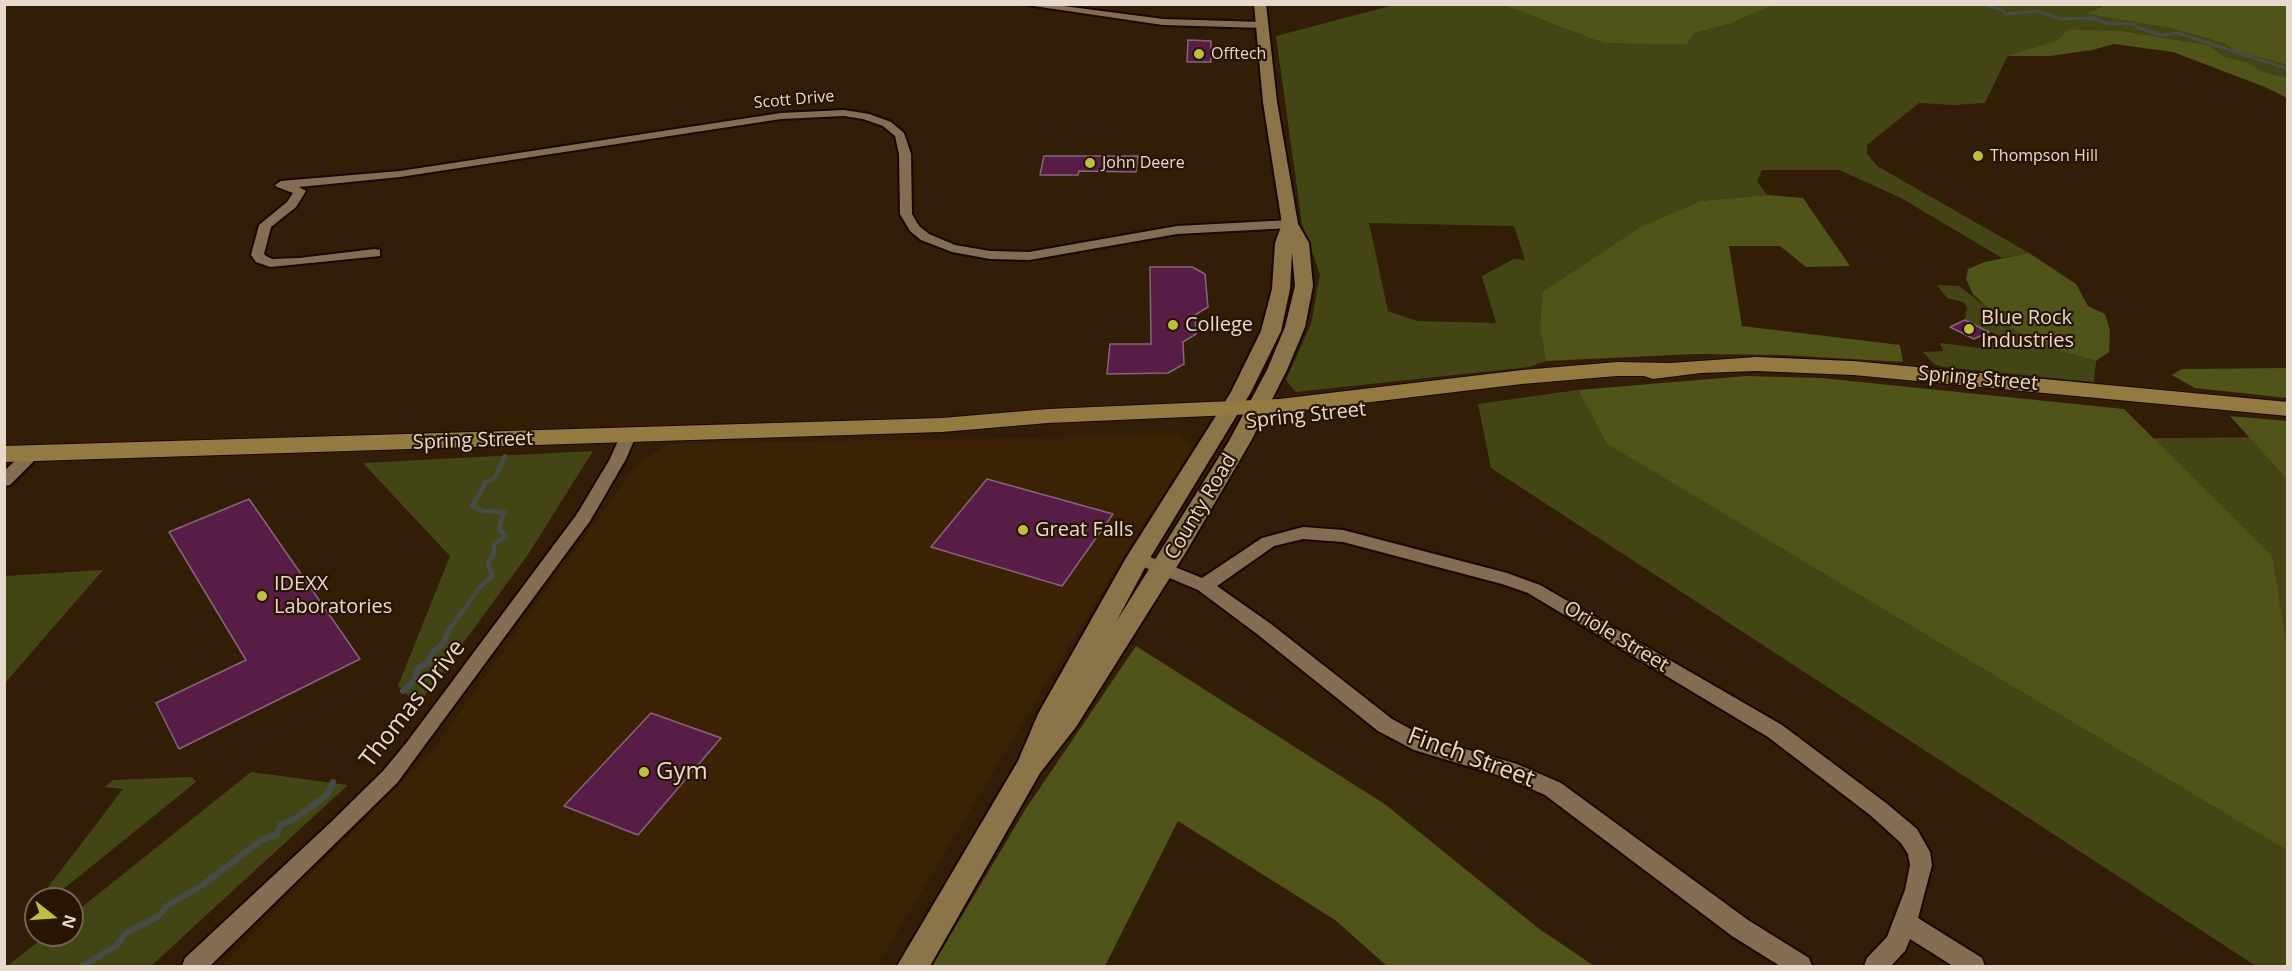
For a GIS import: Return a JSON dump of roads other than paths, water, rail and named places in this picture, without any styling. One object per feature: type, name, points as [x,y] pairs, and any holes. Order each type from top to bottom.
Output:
[{"type":"main road","name":"County Road","points":[[1030,765],[1073,709],[1163,569],[1254,415],[1295,327],[1304,286],[1300,243],[1290,224],[1270,102],[1260,4]]},
{"type":"main road","name":"County Road","points":[[913,966],[1030,765],[1052,714],[1138,558],[1226,416],[1271,331],[1281,289],[1284,243],[1290,224]]},
{"type":"main road","name":"Spring Street","points":[[4,454],[942,425],[1048,429],[1254,415],[1522,377],[1617,369],[1668,369],[1756,364],[1854,368],[2288,409]]},
{"type":"street","points":[[1024,4],[1163,22],[1262,25]]},
{"type":"street","name":"Scott Drive","points":[[375,253],[299,262],[270,262],[261,260],[257,255],[265,225],[292,204],[300,191],[281,185],[399,174],[781,116],[844,112],[887,124],[900,135],[905,154],[906,214],[914,228],[925,237],[952,248],[990,255],[1029,256],[1177,230],[1216,226],[1290,224]]},
{"type":"street","name":"Thomas Drive","points":[[194,966],[337,831],[397,769],[460,689],[579,525],[618,459],[628,436]]},
{"type":"street","points":[[4,481],[33,453]]},
{"type":"street","name":"Oriole Street","points":[[1204,586],[1268,542],[1303,533],[1343,536],[1507,579],[1534,589],[1775,731],[1909,836],[1919,852],[1921,865],[1906,923]]},
{"type":"street","name":"Finch Street","points":[[1138,558],[1204,586],[1296,653],[1385,724],[1421,744],[1510,770],[1554,789],[1740,928],[1800,966]]},
{"type":"street","points":[[1876,966],[1897,943],[1906,923],[1973,966]]},
{"type":"waterway","points":[[1982,4],[2003,10],[2005,14],[2037,11],[2060,19],[2093,18],[2105,23],[2134,24],[2138,28],[2161,35],[2178,33],[2288,69]]},
{"type":"waterway","points":[[449,630],[480,587],[492,576],[488,562],[494,554],[494,544],[506,536],[499,529],[504,512],[483,511],[472,506],[486,482],[495,478],[505,456]]},
{"type":"waterway","points":[[403,691],[416,679],[417,669],[429,662],[433,652],[443,644],[449,630]]},
{"type":"waterway","points":[[83,966],[116,946],[126,933],[159,916],[167,906],[204,884],[263,839],[277,835],[280,825],[293,820],[327,795],[333,782]]},
{"type":"place","name":"Offtech","points":[[1199,54]]},
{"type":"place","name":"Thompson Hill","points":[[1978,156]]},
{"type":"place","name":"John Deere","points":[[1090,163]]},
{"type":"place","name":"College","points":[[1173,325]]},
{"type":"place","name":"Blue Rock Industries","points":[[1969,329]]},
{"type":"place","name":"Great Falls","points":[[1023,530]]},
{"type":"place","name":"IDEXX Laboratories","points":[[262,596]]},
{"type":"place","name":"Gym","points":[[644,772]]}]
